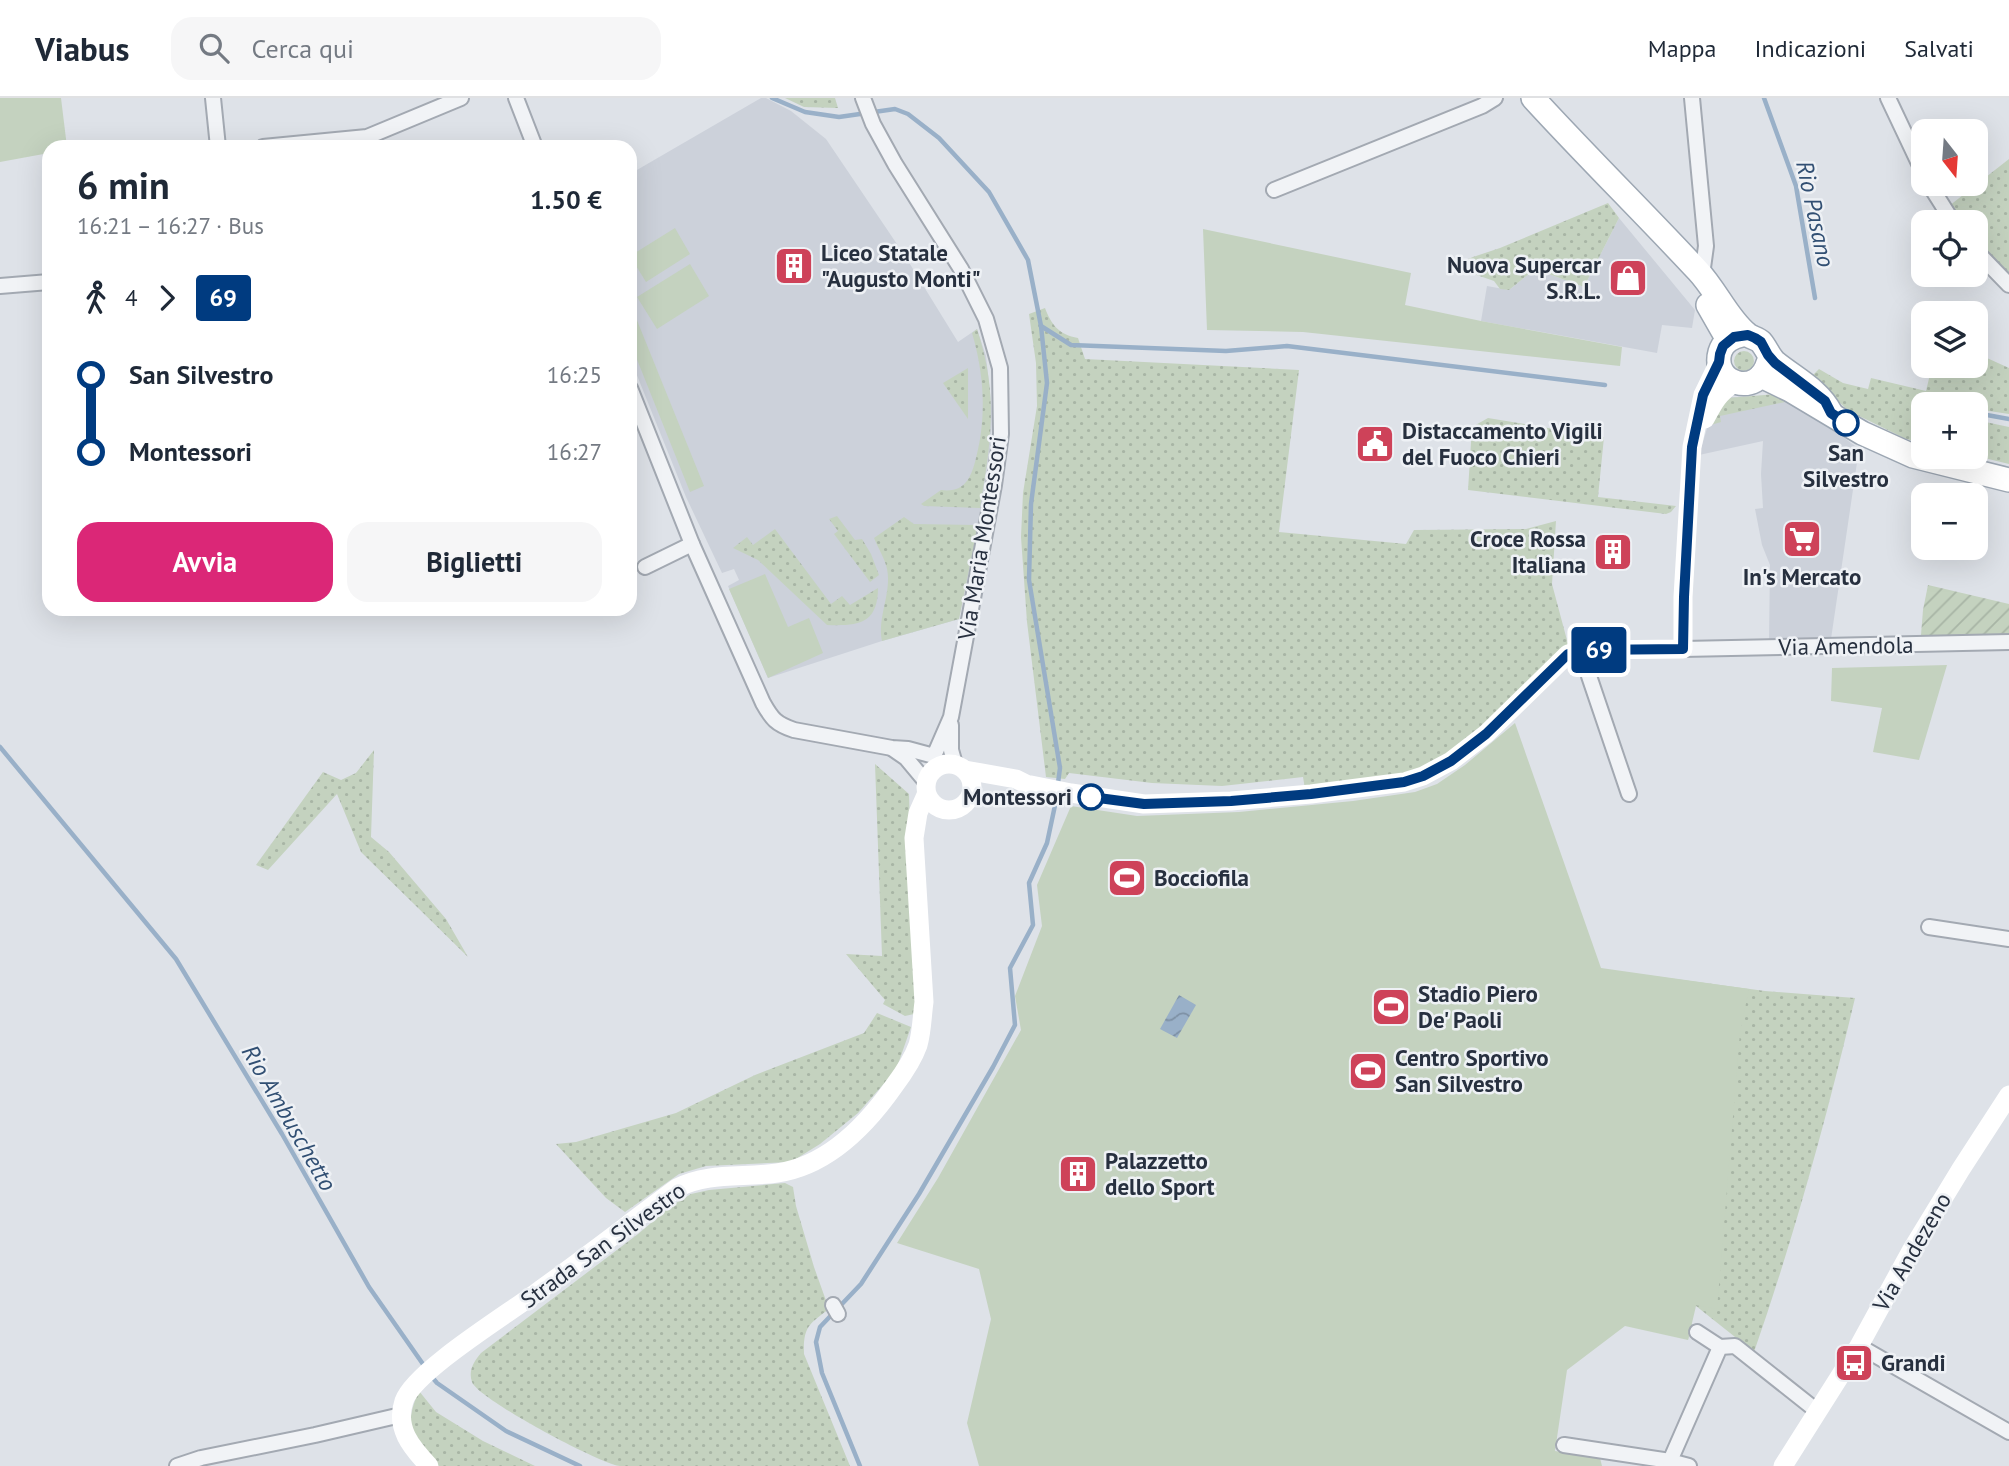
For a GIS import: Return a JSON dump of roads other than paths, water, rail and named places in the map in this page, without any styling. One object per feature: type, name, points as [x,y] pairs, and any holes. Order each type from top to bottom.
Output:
[{"type":"main road","points":[[1533,98],[1702,275],[1730,314],[1738,338]]},
{"type":"main road","points":[[1601,172],[1659,248],[1738,338],[1761,342],[1764,365],[1790,390],[1862,433],[1913,456],[2009,480]]},
{"type":"main road","points":[[1738,338],[1720,354],[1719,362],[1724,374],[1735,383],[1749,383],[1764,365]]},
{"type":"street","points":[[213,98],[217,140]]},
{"type":"street","points":[[336,140],[368,137],[461,98]]},
{"type":"street","points":[[516,98],[532,140]]},
{"type":"street","points":[[1274,190],[1482,106],[1495,98]]},
{"type":"street","points":[[1692,98],[1706,246],[1702,275]]},
{"type":"street","points":[[1888,98],[1911,147]]},
{"type":"street","name":"Via Maria Montessori","points":[[863,99],[870,118],[895,164],[961,269],[986,319],[1000,368],[1001,434],[951,716],[948,764]]},
{"type":"street","points":[[1988,263],[2009,285]]},
{"type":"street","points":[[0,286],[42,283]]},
{"type":"street","points":[[969,799],[987,789],[1026,784],[1144,804],[1218,802],[1311,794],[1413,779],[1451,761],[1486,734],[1568,654],[1585,650],[1683,649],[1692,447],[1703,395],[1719,362]]},
{"type":"street","points":[[1697,428],[1715,399],[1735,383]]},
{"type":"street","points":[[637,406],[692,544],[772,719],[794,730],[908,749],[948,764],[1016,779],[1026,784]]},
{"type":"street","points":[[645,567],[692,544]]},
{"type":"street","name":"Via Amendola","points":[[1683,649],[2009,642]]},
{"type":"street","points":[[1585,650],[1589,676],[1629,793]]},
{"type":"street","name":"Via Maria Montessori","points":[[948,764],[951,750],[951,716]]},
{"type":"street","points":[[892,748],[906,758],[936,807],[951,811],[965,805],[972,784],[948,764]]},
{"type":"street","points":[[926,788],[933,770],[948,764]]},
{"type":"street","name":"Strada San Silvestro","points":[[401,1415],[405,1399],[416,1381],[677,1188],[690,1181],[705,1178],[795,1169],[847,1140],[867,1122],[903,1073],[917,1046],[922,1026],[924,1002],[914,838],[926,788]]},
{"type":"street","name":"Strada San Silvestro","points":[[916,858],[923,835],[931,821],[937,815],[951,811]]},
{"type":"street","points":[[1929,927],[2009,939]]},
{"type":"street","name":"Via Andezeno","points":[[1784,1465],[1858,1346],[1911,1251],[2009,1095]]},
{"type":"street","points":[[1697,1332],[1720,1347],[1734,1346],[1817,1411]]},
{"type":"street","points":[[1858,1346],[2009,1432]]},
{"type":"street","points":[[1670,1461],[1720,1347]]},
{"type":"street","points":[[177,1466],[201,1458],[401,1415],[402,1430],[412,1448],[429,1466]]},
{"type":"street","points":[[1564,1445],[1689,1466]]},
{"type":"water","points":[[1179,995],[1196,1005],[1177,1038],[1160,1029]]},
{"type":"waterway","points":[[772,98],[805,112],[839,117],[895,109],[908,114],[939,138],[989,192],[1028,260],[1041,326],[1047,383],[1031,504],[1029,580],[1060,768],[1058,783]]},
{"type":"waterway","name":"Rio Pasano","points":[[1764,98],[1796,186],[1815,298]]},
{"type":"waterway","points":[[1041,326],[1071,345],[1226,351],[1287,346],[1605,385]]},
{"type":"waterway","name":"Rio Pasano","points":[[1988,415],[2009,419]]},
{"type":"waterway","name":"Rio Ambuschetto","points":[[0,747],[176,959],[282,1134],[369,1287],[425,1367]]},
{"type":"waterway","points":[[860,1466],[822,1373],[816,1342],[820,1327],[861,1284],[919,1194],[1015,1025],[1010,968],[1033,925],[1029,883],[1047,843],[1057,796]]},
{"type":"waterway","name":"Rio Ambuschetto","points":[[432,1377],[506,1431],[580,1466]]},
{"type":"place","name":"Liceo Statale \"Augusto Monti\"","points":[[794,266]]},
{"type":"place","name":"Nuova Supercar S.R.L.","points":[[1628,278]]},
{"type":"place","name":"San Silvestro","points":[[1846,423]]},
{"type":"place","name":"Distaccamento Vigili del Fuoco Chieri","points":[[1375,444]]},
{"type":"place","name":"In's Mercato","points":[[1802,539]]},
{"type":"place","name":"Croce Rossa Italiana","points":[[1613,552]]},
{"type":"place","name":"Montessori","points":[[1091,797]]},
{"type":"place","name":"Bocciofila","points":[[1127,878]]},
{"type":"place","name":"Stadio Piero De' Paoli","points":[[1391,1007]]},
{"type":"place","name":"Centro Sportivo San Silvestro","points":[[1368,1071]]},
{"type":"place","name":"Palazzetto dello Sport","points":[[1078,1174]]},
{"type":"place","name":"Grandi","points":[[1854,1363]]}]
